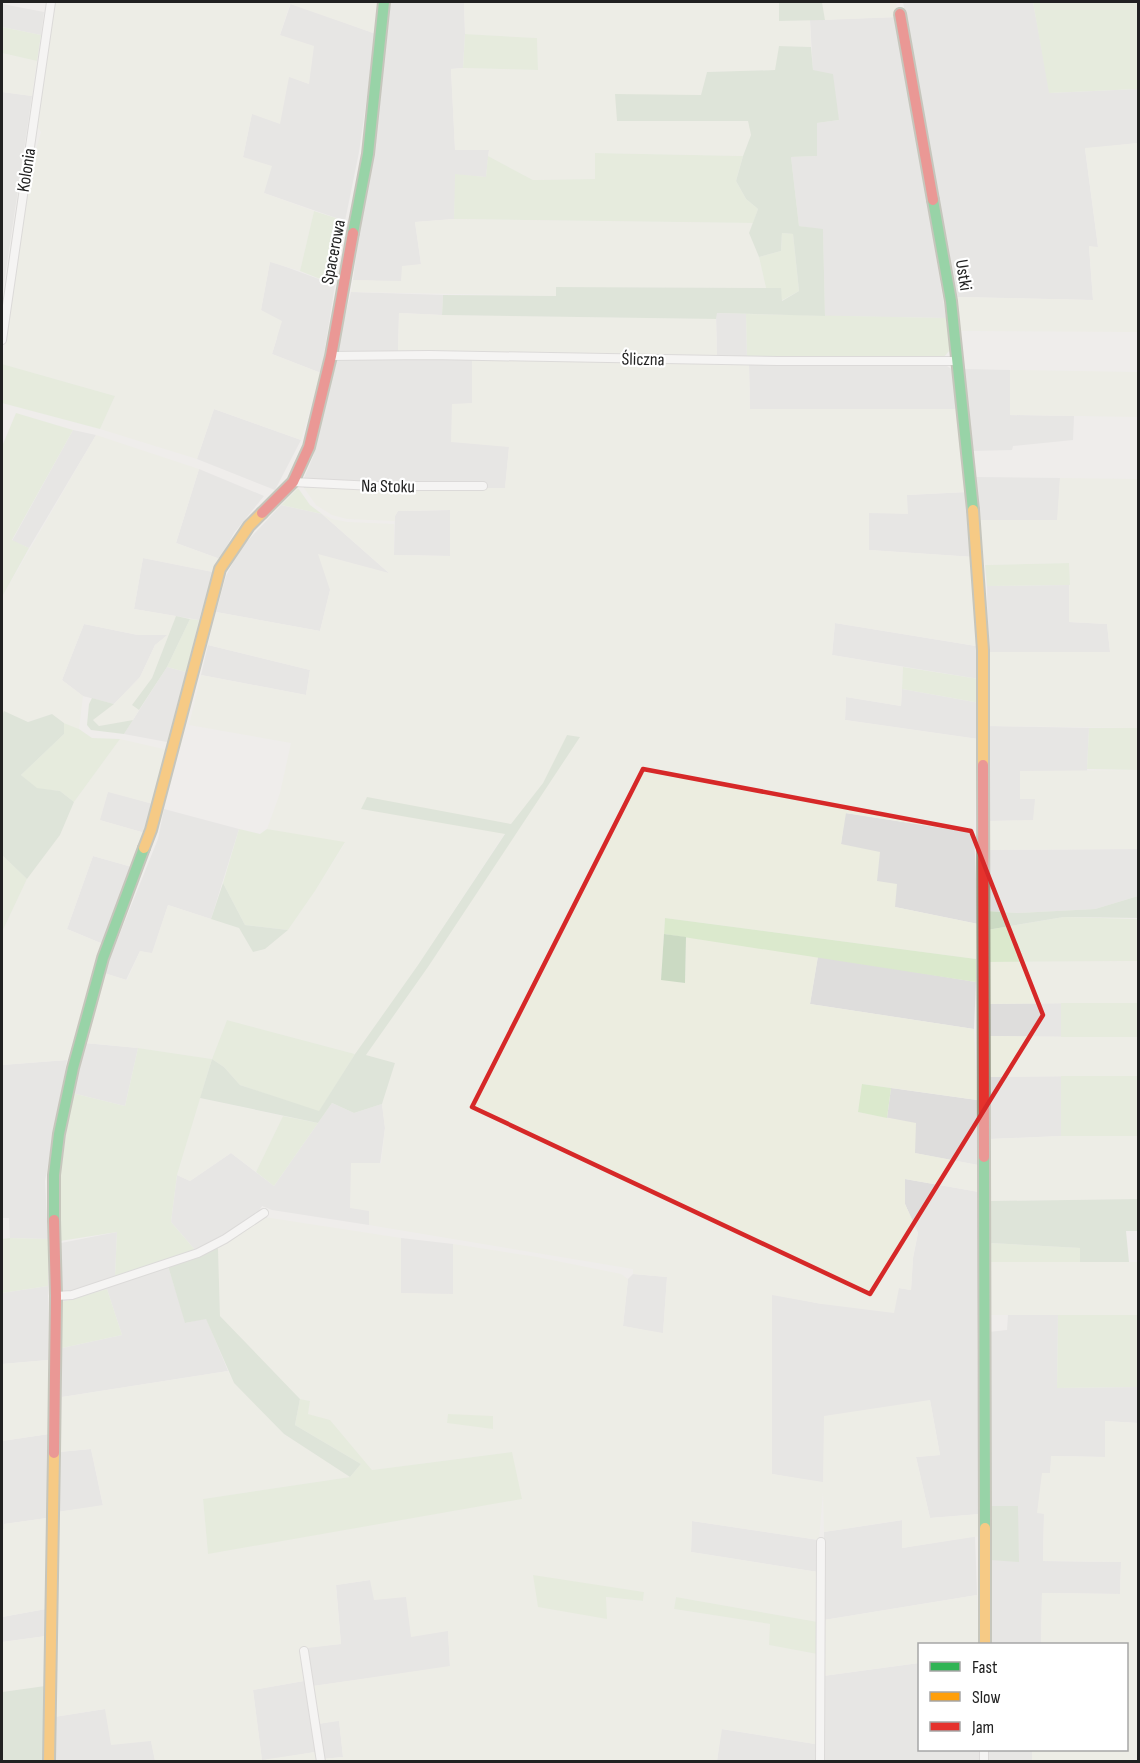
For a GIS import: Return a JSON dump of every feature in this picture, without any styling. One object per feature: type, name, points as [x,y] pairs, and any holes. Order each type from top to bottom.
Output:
[{"type":"street","name":"Kolonia","points":[[2,340],[51,2]]},
{"type":"street","name":"Spacerowa","points":[[49,1761],[56,1296],[54,1175],[59,1134],[73,1068],[100,969],[151,830],[220,569],[249,526],[293,482],[309,447],[331,356],[368,154],[384,2]]},
{"type":"street","name":"Ustki","points":[[900,14],[946,268],[956,361],[962,392],[983,650],[985,1643]]},
{"type":"street","name":"Śliczna","points":[[331,356],[956,361]]},
{"type":"street","name":"Na Stoku","points":[[293,482],[374,486],[483,486]]},
{"type":"street","points":[[56,1296],[72,1294],[198,1253],[225,1239],[264,1213]]},
{"type":"street","points":[[820,1761],[821,1542]]},
{"type":"street","points":[[303,1651],[321,1761]]},
{"type":"highlighted area","points":[[643,769],[971,831],[1043,1015],[870,1294],[472,1107]]},
{"type":"shaded area","points":[[55,2],[379,2],[376,34],[290,4],[280,35],[314,46],[309,84],[289,77],[280,124],[252,114],[243,157],[272,166],[264,193],[314,211],[300,271],[270,262],[261,310],[282,321],[272,354],[321,373],[301,440],[214,409],[197,459],[100,429],[115,396],[2,364],[27,180],[41,132],[37,126]]},
{"type":"shaded area","points":[[390,2],[464,2],[463,68],[451,69],[455,149],[489,150],[486,177],[456,175],[454,219],[415,222],[421,264],[401,282],[353,280]]},
{"type":"shaded area","points":[[464,2],[779,2],[780,21],[810,20],[811,47],[779,46],[776,70],[707,72],[701,95],[617,121],[749,120],[751,135],[743,156],[595,153],[595,179],[533,180],[488,156],[489,150],[455,150],[451,69],[538,70],[537,38],[465,34]]},
{"type":"shaded area","points":[[822,2],[896,2],[898,17],[825,20]]},
{"type":"shaded area","points":[[903,2],[1033,2],[1050,93],[1138,89],[1138,143],[1085,149],[1098,247],[1089,247],[1093,300],[956,297]]},
{"type":"shaded area","points":[[291,3],[376,34],[359,152],[345,221],[264,193],[243,157],[252,113],[289,76],[309,84],[280,35]]},
{"type":"shaded area","points":[[2,4],[44,12],[41,35],[2,27]]},
{"type":"shaded area","points":[[898,17],[946,318],[825,316],[823,230],[799,226],[791,157],[817,156],[817,123],[839,120],[813,71],[810,20]]},
{"type":"shaded area","points":[[2,53],[37,61],[32,96],[2,92]]},
{"type":"shaded area","points":[[2,92],[32,96],[2,297]]},
{"type":"shaded area","points":[[1138,143],[1138,332],[958,331],[956,297],[1093,300],[1089,246],[1098,247],[1085,148]]},
{"type":"shaded area","points":[[454,219],[753,223],[749,233],[759,257],[766,288],[556,287],[557,296],[351,292],[353,280],[401,281],[402,266],[421,264],[415,222]]},
{"type":"shaded area","points":[[270,261],[335,285],[321,373],[272,354],[277,338],[261,310]]},
{"type":"shaded area","points":[[351,292],[443,295],[442,315],[399,313],[398,351],[336,353]]},
{"type":"shaded area","points":[[399,313],[716,319],[717,355],[398,351]]},
{"type":"shaded area","points":[[716,313],[746,314],[747,357],[717,355]]},
{"type":"shaded area","points":[[472,359],[472,403],[509,447],[505,489],[304,488],[304,478],[313,457],[336,360]]},
{"type":"shaded area","points":[[472,359],[749,364],[750,409],[960,409],[967,492],[907,495],[908,514],[869,513],[869,550],[974,557],[976,646],[835,623],[832,655],[903,667],[901,706],[846,697],[845,720],[978,739],[974,833],[846,813],[841,844],[880,852],[877,881],[897,884],[895,907],[978,924],[976,959],[665,918],[661,979],[685,983],[686,937],[818,956],[810,1004],[974,1029],[977,1100],[863,1084],[858,1112],[916,1123],[915,1153],[978,1165],[979,1192],[905,1179],[905,1204],[918,1233],[913,1258],[911,1290],[899,1288],[894,1313],[772,1295],[772,1474],[823,1482],[824,1416],[930,1400],[940,1455],[916,1457],[930,1518],[980,1514],[980,1536],[902,1548],[902,1520],[824,1532],[823,1492],[819,1540],[692,1521],[691,1552],[818,1572],[818,1622],[676,1597],[674,1609],[770,1624],[770,1645],[817,1654],[815,1744],[722,1729],[717,1761],[324,1761],[323,1759],[343,1757],[339,1721],[318,1724],[313,1686],[450,1666],[448,1631],[411,1637],[406,1597],[374,1600],[370,1580],[336,1585],[341,1644],[299,1649],[304,1681],[253,1690],[262,1760],[315,1752],[316,1761],[155,1761],[151,1741],[111,1745],[105,1709],[54,1717],[57,1512],[103,1505],[91,1449],[59,1452],[62,1397],[228,1371],[234,1383],[284,1434],[350,1477],[203,1499],[208,1554],[512,1452],[372,1470],[330,1421],[307,1414],[310,1401],[300,1399],[220,1316],[218,1248],[264,1217],[401,1238],[401,1293],[453,1294],[453,1244],[537,1257],[621,1274],[628,1279],[623,1326],[663,1333],[667,1277],[633,1274],[633,1269],[369,1225],[369,1211],[350,1208],[351,1163],[381,1163],[385,1128],[382,1104],[395,1063],[366,1055],[428,967],[579,738],[567,735],[543,783],[511,824],[367,798],[362,809],[505,833],[418,965],[355,1054],[227,1020],[212,1059],[85,1043],[104,973],[127,980],[140,951],[152,953],[168,905],[239,928],[253,952],[265,949],[288,930],[345,843],[267,829],[280,793],[291,743],[189,725],[201,675],[306,695],[310,670],[208,645],[216,612],[320,631],[330,590],[318,554],[389,573],[322,514],[332,519],[348,522],[394,524],[394,555],[450,556],[450,510],[398,511],[395,521],[347,519],[332,515],[316,505],[304,488],[505,488],[509,447],[451,442],[452,404],[472,403]],"holes":[[[534,1576],[644,1592],[643,1601],[605,1597]]]},
{"type":"shaded area","points":[[749,364],[944,364],[956,372],[960,409],[750,409]]},
{"type":"shaded area","points":[[962,369],[1010,370],[1010,415],[1074,416],[1073,440],[1013,446],[1012,450],[970,451]]},
{"type":"shaded area","points":[[1010,370],[1138,372],[1138,417],[1010,415]]},
{"type":"shaded area","points":[[214,409],[301,440],[275,490],[197,459]]},
{"type":"shaded area","points":[[73,430],[96,435],[29,548],[12,541]]},
{"type":"shaded area","points":[[96,435],[199,469],[176,543],[220,559],[213,572],[143,558],[134,609],[176,616],[152,678],[132,705],[139,710],[133,720],[99,726],[93,720],[114,704],[140,677],[155,645],[167,635],[138,635],[84,624],[62,680],[83,696],[79,729],[64,723],[52,714],[28,722],[5,712],[2,715],[2,597]]},
{"type":"shaded area","points":[[199,469],[264,496],[234,533],[220,559],[176,543]]},
{"type":"shaded area","points":[[976,477],[1060,478],[1058,520],[979,520]]},
{"type":"shaded area","points":[[1060,478],[1138,479],[1138,728],[988,726],[988,652],[1110,652],[1107,624],[1069,622],[1069,563],[985,565],[979,520],[1057,520]]},
{"type":"shaded area","points":[[967,492],[974,557],[869,550],[869,513],[907,495]]},
{"type":"shaded area","points":[[281,505],[322,514],[390,574],[330,590],[320,631],[216,612],[226,576],[240,549]]},
{"type":"shaded area","points":[[450,510],[451,556],[394,555],[395,516],[398,511]]},
{"type":"shaded area","points":[[143,558],[213,572],[199,620],[134,609]]},
{"type":"shaded area","points":[[1070,585],[1069,622],[1107,624],[1110,652],[988,652],[987,586]]},
{"type":"shaded area","points":[[835,623],[976,646],[979,679],[832,655]]},
{"type":"shaded area","points":[[84,624],[138,635],[168,635],[155,645],[140,677],[114,704],[83,696],[62,680]]},
{"type":"shaded area","points":[[208,645],[310,670],[306,695],[201,675]]},
{"type":"shaded area","points":[[167,667],[186,672],[167,742],[124,734]]},
{"type":"shaded area","points":[[902,689],[980,703],[978,739],[845,720],[846,697],[901,706]]},
{"type":"shaded area","points":[[988,726],[1089,728],[1087,769],[1092,820],[988,821]]},
{"type":"shaded area","points":[[120,739],[168,750],[153,804],[108,792],[100,820],[145,833],[132,867],[93,856],[67,929],[103,944],[67,1060],[2,1065],[2,932],[27,879],[60,835],[74,802]]},
{"type":"shaded area","points":[[1138,770],[1138,849],[988,850],[988,821],[1033,820],[1035,799],[1020,799],[1020,771]]},
{"type":"shaded area","points":[[108,791],[153,804],[145,833],[99,820]]},
{"type":"shaded area","points":[[164,809],[239,829],[211,919],[168,905],[152,954],[140,951],[126,980],[104,973],[158,839]]},
{"type":"shaded area","points":[[845,813],[974,833],[978,924],[895,907],[877,881],[841,844]]},
{"type":"shaded area","points":[[1138,849],[1138,896],[1095,909],[1018,913],[987,911],[988,850]]},
{"type":"shaded area","points":[[93,856],[132,867],[103,944],[67,929]]},
{"type":"shaded area","points":[[818,956],[976,982],[974,1029],[810,1004]]},
{"type":"shaded area","points":[[1138,961],[1138,1003],[986,1004],[986,962]]},
{"type":"shaded area","points":[[1061,1003],[1061,1037],[988,1036],[986,1004]]},
{"type":"shaded area","points":[[988,1036],[1138,1037],[1138,1076],[988,1077]]},
{"type":"shaded area","points":[[85,1043],[138,1048],[125,1106],[72,1093]]},
{"type":"shaded area","points":[[67,1060],[45,1181],[48,1239],[10,1238],[9,1218],[2,1218],[2,1065]]},
{"type":"shaded area","points":[[1061,1076],[1061,1136],[990,1139],[988,1077]]},
{"type":"shaded area","points":[[891,1088],[977,1100],[978,1165],[914,1153],[887,1118]]},
{"type":"shaded area","points":[[200,1098],[283,1116],[256,1172],[231,1153],[190,1181],[177,1175]]},
{"type":"shaded area","points":[[332,1103],[354,1113],[382,1104],[385,1128],[380,1164],[351,1163],[369,1211],[369,1225],[272,1210],[262,1206],[257,1214],[196,1251],[171,1222],[177,1175],[190,1181],[231,1153],[274,1186]]},
{"type":"shaded area","points":[[1138,1136],[1138,1199],[990,1201],[990,1139]]},
{"type":"shaded area","points":[[905,1179],[979,1192],[977,1352],[980,1514],[930,1518],[916,1457],[940,1455],[930,1400],[823,1483],[772,1474],[772,1294],[822,1304],[899,1288],[911,1290],[913,1258],[918,1233],[905,1204]]},
{"type":"shaded area","points":[[117,1232],[115,1276],[166,1260],[186,1323],[206,1318],[228,1371],[62,1397],[62,1348],[122,1335],[107,1289],[62,1302],[61,1243]]},
{"type":"shaded area","points":[[401,1238],[453,1244],[453,1295],[400,1293]]},
{"type":"shaded area","points":[[989,1262],[1138,1262],[1138,1315],[988,1315]]},
{"type":"shaded area","points":[[633,1274],[667,1277],[663,1334],[623,1326],[628,1279]]},
{"type":"shaded area","points":[[48,1286],[48,1360],[2,1364],[2,1293]]},
{"type":"shaded area","points":[[1008,1315],[1058,1315],[1057,1388],[1138,1387],[1138,1423],[1105,1421],[1105,1457],[1052,1456],[1050,1473],[1038,1513],[1044,1513],[1043,1561],[1121,1562],[1120,1594],[1042,1593],[1041,1643],[989,1643],[989,1332],[1007,1330]]},
{"type":"shaded area","points":[[48,1360],[49,1434],[2,1441],[2,1364]]},
{"type":"shaded area","points":[[1105,1421],[1138,1423],[1138,1761],[1032,1761],[1032,1751],[1128,1751],[1128,1643],[1041,1643],[1042,1593],[1120,1594],[1121,1562],[1043,1561],[1044,1514],[1037,1513],[1042,1473],[1050,1473],[1051,1456],[1105,1457]]},
{"type":"shaded area","points":[[49,1434],[47,1518],[4,1524],[2,1530],[2,1441]]},
{"type":"shaded area","points":[[91,1449],[103,1506],[57,1512],[59,1452]]},
{"type":"shaded area","points":[[47,1518],[46,1609],[2,1617],[2,1530],[4,1524]]},
{"type":"shaded area","points":[[903,1520],[902,1548],[975,1536],[977,1595],[824,1620],[824,1532]]},
{"type":"shaded area","points":[[692,1521],[819,1540],[818,1572],[691,1552]]},
{"type":"shaded area","points":[[370,1580],[406,1597],[448,1631],[450,1667],[313,1686],[308,1647],[341,1644],[336,1585]]},
{"type":"shaded area","points":[[977,1595],[978,1643],[918,1643],[918,1663],[823,1676],[824,1620]]},
{"type":"shaded area","points":[[46,1609],[46,1636],[2,1642],[2,1617]]},
{"type":"shaded area","points":[[46,1636],[45,1686],[2,1692],[2,1642]]},
{"type":"shaded area","points":[[918,1663],[918,1751],[979,1751],[979,1761],[823,1762],[823,1676]]},
{"type":"shaded area","points":[[304,1681],[315,1752],[262,1761],[253,1690]]},
{"type":"shaded area","points":[[105,1709],[151,1740],[155,1761],[54,1762],[54,1717]]},
{"type":"shaded area","points":[[339,1720],[343,1757],[323,1759],[318,1724]]},
{"type":"shaded area","points":[[721,1729],[815,1744],[815,1761],[717,1762]]},
{"type":"shaded area","points":[[989,1751],[1032,1751],[1032,1761],[989,1761]]},
{"type":"green space","points":[[779,2],[822,2],[825,20],[779,21]]},
{"type":"green space","points":[[1033,2],[1138,2],[1138,89],[1049,93]]},
{"type":"green space","points":[[2,27],[41,35],[37,61],[2,53]]},
{"type":"green space","points":[[465,34],[537,38],[538,70],[463,68]]},
{"type":"green space","points":[[779,46],[811,47],[813,70],[833,74],[839,120],[817,123],[817,156],[791,157],[799,226],[823,229],[825,316],[717,313],[716,319],[442,315],[443,295],[556,296],[556,287],[781,288],[782,301],[799,291],[793,234],[782,233],[781,251],[759,257],[749,233],[758,209],[746,199],[736,181],[751,135],[748,121],[617,121],[615,94],[701,95],[707,72],[775,70]]},
{"type":"green space","points":[[595,153],[743,156],[736,181],[746,199],[758,209],[753,223],[454,219],[455,174],[486,177],[488,156],[533,180],[595,179]]},
{"type":"green space","points":[[314,211],[345,221],[335,285],[300,271]]},
{"type":"green space","points":[[782,233],[793,234],[799,291],[781,301],[781,288],[766,288],[759,257],[781,251]]},
{"type":"green space","points":[[746,314],[946,318],[950,350],[943,358],[747,357]]},
{"type":"green space","points":[[2,364],[115,396],[100,429],[2,403]]},
{"type":"green space","points":[[16,413],[73,430],[12,540],[29,548],[2,597],[2,444]]},
{"type":"green space","points":[[298,488],[310,505],[322,514],[281,505]]},
{"type":"green space","points":[[1069,563],[1070,585],[987,586],[985,565]]},
{"type":"green space","points":[[176,616],[190,619],[167,667],[139,710],[132,705],[152,678]]},
{"type":"green space","points":[[190,619],[199,620],[186,672],[167,667]]},
{"type":"green space","points":[[903,667],[979,679],[980,703],[902,689]]},
{"type":"green space","points":[[92,698],[114,704],[93,720],[99,726],[133,720],[124,734],[91,730],[87,725],[89,704]]},
{"type":"green space","points":[[4,711],[28,722],[52,714],[64,723],[64,734],[21,775],[37,788],[60,791],[74,802],[60,835],[27,879],[2,855],[2,715]]},
{"type":"green space","points":[[64,723],[92,738],[120,739],[74,802],[60,791],[37,789],[21,775],[64,734]]},
{"type":"green space","points":[[1089,728],[1138,728],[1138,770],[1087,769]]},
{"type":"green space","points":[[567,735],[580,737],[428,967],[366,1055],[395,1063],[382,1104],[354,1113],[332,1103],[318,1123],[200,1098],[212,1059],[224,1067],[240,1085],[319,1111],[355,1054],[418,965],[505,834],[361,809],[367,797],[511,824],[543,783]]},
{"type":"green space","points":[[239,829],[260,834],[267,829],[345,842],[288,930],[245,925],[223,883]]},
{"type":"green space","points":[[2,855],[27,879],[2,932]]},
{"type":"green space","points":[[223,883],[245,925],[288,930],[265,949],[253,952],[239,928],[211,919]]},
{"type":"green space","points":[[1138,896],[1138,918],[1064,917],[987,930],[987,911],[1018,913],[1095,909]]},
{"type":"green space","points":[[1064,917],[1138,919],[1138,961],[986,962],[987,930]]},
{"type":"green space","points":[[665,918],[976,959],[976,982],[664,934]]},
{"type":"green space","points":[[664,934],[686,937],[685,983],[661,980]]},
{"type":"green space","points":[[1061,1003],[1138,1003],[1138,1037],[1061,1037]]},
{"type":"green space","points":[[227,1020],[355,1054],[319,1112],[240,1085],[224,1067],[212,1059]]},
{"type":"green space","points":[[138,1048],[212,1059],[177,1175],[171,1222],[196,1251],[115,1276],[117,1232],[60,1241],[61,1170],[72,1093],[125,1106]]},
{"type":"green space","points":[[1061,1076],[1138,1076],[1138,1136],[1061,1136]]},
{"type":"green space","points":[[862,1084],[891,1088],[887,1118],[858,1112]]},
{"type":"green space","points":[[283,1116],[318,1123],[274,1186],[256,1172]]},
{"type":"green space","points":[[1138,1199],[1138,1231],[1126,1231],[1129,1262],[1080,1262],[1080,1248],[989,1243],[990,1201]]},
{"type":"green space","points":[[2,1239],[48,1239],[48,1286],[2,1293]]},
{"type":"green space","points":[[989,1243],[1080,1248],[1080,1262],[989,1262]]},
{"type":"green space","points":[[218,1248],[220,1316],[300,1399],[295,1425],[361,1464],[350,1477],[284,1434],[234,1383],[206,1319],[185,1323],[168,1266]]},
{"type":"green space","points":[[107,1289],[122,1335],[62,1348],[62,1302]]},
{"type":"green space","points":[[1058,1315],[1138,1315],[1138,1387],[1057,1388]]},
{"type":"green space","points":[[300,1399],[310,1401],[308,1414],[330,1420],[372,1470],[512,1452],[522,1499],[208,1554],[203,1499],[350,1477],[361,1464],[295,1425]]},
{"type":"green space","points":[[448,1414],[493,1416],[493,1429],[447,1423]]},
{"type":"green space","points":[[990,1506],[1018,1506],[1019,1562],[990,1560]]},
{"type":"green space","points":[[533,1575],[644,1592],[643,1601],[606,1597],[607,1619],[538,1607]]},
{"type":"green space","points":[[676,1597],[818,1622],[817,1654],[769,1645],[770,1624],[674,1609]]},
{"type":"green space","points":[[45,1686],[44,1761],[2,1761],[2,1692]]},
{"type":"traffic: fast","points":[[353,233],[368,154],[384,2]]},
{"type":"traffic: fast","points":[[933,200],[951,301],[973,510]]},
{"type":"traffic: fast","points":[[54,1220],[54,1175],[59,1134],[73,1068],[103,958],[144,848]]},
{"type":"traffic: fast","points":[[984,1157],[985,1528]]},
{"type":"traffic: slow","points":[[973,510],[983,650],[983,765]]},
{"type":"traffic: slow","points":[[144,848],[151,830],[220,569],[249,526],[262,513]]},
{"type":"traffic: slow","points":[[49,1762],[54,1453]]},
{"type":"traffic: slow","points":[[985,1528],[985,1643]]},
{"type":"traffic: jam","points":[[900,14],[933,200]]},
{"type":"traffic: jam","points":[[262,513],[293,482],[309,447],[331,356],[353,233]]},
{"type":"traffic: jam","points":[[983,765],[984,1157]]},
{"type":"traffic: jam","points":[[54,1220],[56,1296],[54,1453]]}]
